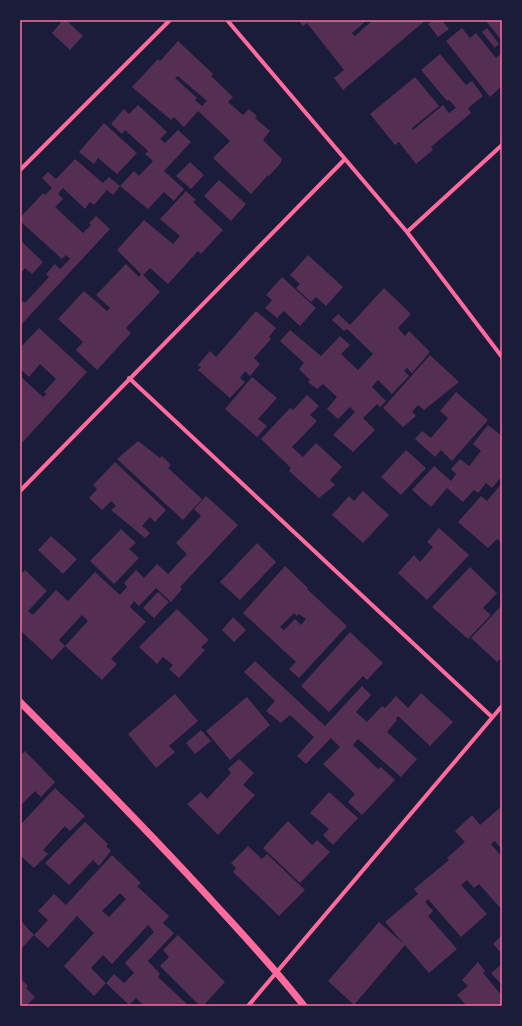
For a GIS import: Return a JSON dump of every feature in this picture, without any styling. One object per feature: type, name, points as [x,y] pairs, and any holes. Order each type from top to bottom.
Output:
[{"type":"street","points":[[20,170],[170,20]]},
{"type":"street","points":[[227,20],[407,232],[502,357]]},
{"type":"street","points":[[407,232],[502,145]]},
{"type":"street","points":[[20,491],[345,159]]},
{"type":"street","points":[[129,378],[492,717]]},
{"type":"street","points":[[20,702],[181,867],[278,973],[304,1006]]},
{"type":"street","points":[[248,1006],[278,973],[502,706]]},
{"type":"building","points":[[63,20],[66,20],[83,36],[70,50],[52,33]]},
{"type":"building","points":[[298,20],[367,20],[352,33],[355,36],[373,20],[426,20],[343,90],[334,78],[344,70],[307,23],[303,26]]},
{"type":"building","points":[[433,20],[442,20],[449,29],[438,37],[428,24]]},
{"type":"building","points":[[485,20],[502,20],[502,41]]},
{"type":"building","points":[[462,28],[470,38],[476,33],[496,58],[502,53],[502,86],[490,97],[446,41]]},
{"type":"building","points":[[487,28],[499,44],[495,48],[482,32]]},
{"type":"building","points":[[178,41],[213,74],[211,76],[233,97],[228,102],[243,115],[249,109],[257,116],[255,118],[270,131],[263,140],[282,159],[280,164],[251,194],[213,158],[230,141],[198,111],[184,127],[174,117],[171,120],[132,87],[158,59],[160,61]],"holes":[[[178,76],[207,101],[202,106],[195,100],[197,98],[175,78]]]},
{"type":"building","points":[[440,54],[466,85],[472,81],[483,96],[468,108],[471,113],[431,147],[433,150],[416,164],[399,142],[395,145],[370,114],[415,77],[439,106],[412,128],[413,130],[443,105],[449,113],[456,108],[449,100],[447,101],[421,70]]},
{"type":"building","points":[[138,105],[167,132],[160,139],[165,143],[178,130],[191,142],[164,171],[184,189],[174,201],[164,192],[148,209],[120,186],[134,171],[139,176],[153,161],[145,154],[148,151],[125,130],[122,134],[111,124],[124,109],[129,114]]},
{"type":"building","points":[[104,123],[137,153],[117,174],[98,158],[94,164],[79,152]]},
{"type":"building","points":[[75,159],[103,183],[109,177],[120,186],[113,195],[107,190],[94,205],[90,202],[85,209],[63,188],[58,194],[63,199],[55,207],[83,233],[91,225],[89,223],[96,216],[110,229],[20,326],[20,303],[22,301],[25,303],[49,277],[46,274],[55,264],[60,269],[70,259],[66,255],[62,259],[20,221],[20,218],[43,193],[45,195],[52,188],[42,178],[48,172],[56,179]]},
{"type":"building","points":[[190,162],[204,175],[191,189],[176,176]]},
{"type":"building","points":[[219,180],[246,204],[231,221],[204,196]]},
{"type":"building","points":[[186,191],[196,200],[193,202],[223,230],[201,254],[198,251],[168,284],[150,268],[143,275],[160,292],[126,328],[131,333],[97,370],[76,350],[83,342],[58,319],[84,291],[107,311],[110,308],[96,295],[126,264],[139,277],[141,274],[117,250],[144,220],[173,244],[180,236],[160,219]]},
{"type":"building","points":[[20,240],[43,262],[32,274],[25,268],[20,274]]},
{"type":"building","points":[[308,255],[343,287],[326,306],[316,297],[311,302],[296,288],[300,284],[290,275]]},
{"type":"building","points":[[282,277],[316,308],[300,326],[284,311],[277,318],[265,308],[272,300],[266,295]]},
{"type":"building","points":[[384,288],[411,314],[398,328],[405,336],[409,331],[430,352],[412,373],[407,368],[404,371],[409,376],[392,394],[378,380],[372,387],[386,401],[380,407],[377,404],[363,418],[375,430],[353,452],[333,435],[355,412],[350,407],[338,419],[327,409],[337,397],[323,384],[317,389],[308,382],[310,380],[299,369],[304,363],[280,341],[290,330],[321,356],[340,336],[350,345],[341,354],[358,370],[373,354],[347,329],[344,331],[332,320],[338,314],[350,325]]},
{"type":"building","points":[[256,311],[276,328],[269,337],[271,339],[254,358],[260,364],[250,376],[245,371],[240,378],[245,382],[230,398],[198,370],[201,367],[198,365],[210,351],[216,357]]},
{"type":"building","points":[[39,328],[87,372],[20,445],[20,376],[43,397],[47,394],[44,392],[56,379],[40,364],[29,377],[20,369],[20,348]]},
{"type":"building","points":[[430,355],[459,382],[424,410],[418,405],[412,412],[416,416],[403,427],[383,408]]},
{"type":"building","points":[[252,377],[277,398],[258,419],[267,426],[257,437],[225,409]]},
{"type":"building","points":[[456,392],[488,420],[452,461],[441,450],[435,457],[415,439],[422,431],[431,438],[448,418],[440,411]]},
{"type":"building","points":[[307,395],[319,406],[310,415],[317,421],[292,447],[303,457],[316,443],[342,467],[330,480],[335,485],[319,498],[289,471],[291,468],[261,439],[290,408],[293,410]]},
{"type":"building","points":[[488,425],[502,436],[502,476],[492,488],[486,483],[478,493],[474,490],[463,502],[447,488],[431,507],[412,490],[434,466],[451,481],[456,474],[451,469],[460,459],[469,466],[481,451],[473,444]]},
{"type":"building","points":[[138,441],[160,458],[162,456],[171,465],[168,468],[202,499],[183,520],[117,459]]},
{"type":"building","points":[[406,450],[426,468],[401,495],[381,477]]},
{"type":"building","points":[[115,462],[166,510],[155,522],[150,517],[142,526],[150,533],[145,538],[111,510],[116,506],[111,501],[102,510],[89,498],[97,489],[93,485]]},
{"type":"building","points":[[502,483],[502,543],[497,539],[488,548],[458,522],[481,496],[487,501]]},
{"type":"building","points":[[363,491],[389,515],[363,543],[332,515],[349,496],[354,501]]},
{"type":"building","points":[[206,496],[238,525],[180,587],[182,589],[171,602],[156,588],[139,606],[134,601],[130,607],[146,622],[111,659],[117,664],[102,680],[65,646],[52,660],[20,630],[20,575],[25,570],[47,591],[28,611],[33,615],[56,590],[68,601],[95,572],[120,595],[127,587],[124,583],[136,570],[144,578],[157,564],[168,574],[187,554],[176,543],[201,516],[194,509]],"holes":[[[82,615],[88,621],[65,646],[59,640]]]},
{"type":"building","points":[[439,528],[469,555],[427,600],[398,573],[414,555],[420,562],[433,547],[427,542]]},
{"type":"building","points":[[121,529],[136,543],[129,549],[139,558],[114,584],[90,561]]},
{"type":"building","points":[[51,536],[77,559],[63,574],[38,550]]},
{"type":"building","points":[[257,543],[276,562],[240,600],[220,582]]},
{"type":"building","points":[[285,566],[308,588],[307,589],[347,626],[299,678],[289,669],[296,662],[243,613]],"holes":[[[294,613],[297,616],[299,614],[306,619],[301,625],[295,619],[284,630],[280,627]]]},
{"type":"building","points":[[470,567],[497,593],[483,608],[491,615],[468,639],[432,607]]},
{"type":"building","points":[[158,592],[169,602],[154,618],[143,608]]},
{"type":"building","points":[[502,605],[502,657],[497,662],[471,638]]},
{"type":"building","points":[[177,609],[209,640],[201,647],[205,650],[179,678],[169,669],[173,665],[163,657],[157,664],[139,647]]},
{"type":"building","points":[[233,617],[246,630],[234,642],[222,630]]},
{"type":"building","points":[[350,632],[383,663],[367,680],[363,676],[329,712],[301,686]]},
{"type":"building","points":[[255,661],[325,726],[362,686],[371,695],[356,712],[367,722],[382,706],[385,708],[396,696],[408,708],[421,693],[453,722],[430,746],[398,716],[396,719],[397,720],[387,732],[417,759],[401,777],[358,739],[353,745],[378,769],[381,767],[395,780],[362,815],[348,802],[355,794],[323,764],[340,747],[331,738],[306,764],[297,756],[314,737],[290,715],[281,723],[266,711],[275,701],[244,672]]},
{"type":"building","points":[[175,694],[198,721],[169,746],[175,752],[156,768],[128,734]]},
{"type":"building","points":[[247,697],[270,725],[230,760],[206,731]]},
{"type":"building","points":[[201,730],[211,741],[195,754],[186,743]]},
{"type":"building","points":[[25,751],[55,782],[41,797],[35,791],[20,806],[20,756]]},
{"type":"building","points":[[239,759],[254,773],[243,785],[255,795],[218,835],[187,804],[201,792],[207,799],[231,773],[228,769]]},
{"type":"building","points":[[55,788],[85,816],[70,831],[65,826],[43,850],[48,854],[34,868],[20,855],[20,825]]},
{"type":"building","points":[[329,792],[358,818],[333,845],[323,835],[329,829],[310,813]]},
{"type":"building","points":[[502,806],[502,850],[495,841],[491,844],[502,857],[502,910],[479,884],[474,888],[467,880],[461,885],[487,914],[461,937],[428,899],[425,902],[433,911],[428,916],[457,949],[429,973],[385,922],[418,894],[414,889],[449,860],[447,858],[465,842],[455,831],[472,815],[480,825]]},
{"type":"building","points":[[288,821],[312,845],[317,840],[330,852],[300,883],[263,848]]},
{"type":"building","points":[[85,822],[108,844],[106,846],[111,851],[99,866],[93,860],[69,885],[45,863]]},
{"type":"building","points":[[248,846],[262,859],[267,854],[305,890],[279,916],[233,872],[236,868],[231,863]]},
{"type":"building","points":[[112,855],[141,883],[137,886],[169,916],[163,923],[174,933],[148,961],[160,974],[158,977],[189,1006],[144,1006],[136,998],[129,1005],[106,983],[94,996],[64,966],[94,933],[77,916],[48,948],[34,935],[48,920],[38,911],[54,894],[66,905]],"holes":[[[120,893],[126,899],[109,917],[102,911]],[[148,925],[154,932],[125,963],[134,973],[124,983],[114,974],[106,983],[91,968],[103,955],[112,964]]]},
{"type":"building","points":[[20,920],[34,935],[20,950]]},
{"type":"building","points":[[379,922],[405,945],[354,1005],[328,981]]},
{"type":"building","points":[[178,935],[225,982],[203,1006],[200,1006],[160,966],[169,957],[163,950]]},
{"type":"building","points":[[502,935],[502,954],[493,944]]},
{"type":"building","points":[[478,962],[485,971],[483,973],[502,996],[502,1006],[467,1006],[457,995],[468,986],[462,980]]},
{"type":"building","points":[[502,964],[502,985],[491,973]]},
{"type":"building","points":[[20,978],[28,986],[26,988],[35,997],[26,1006],[20,1006]]}]
